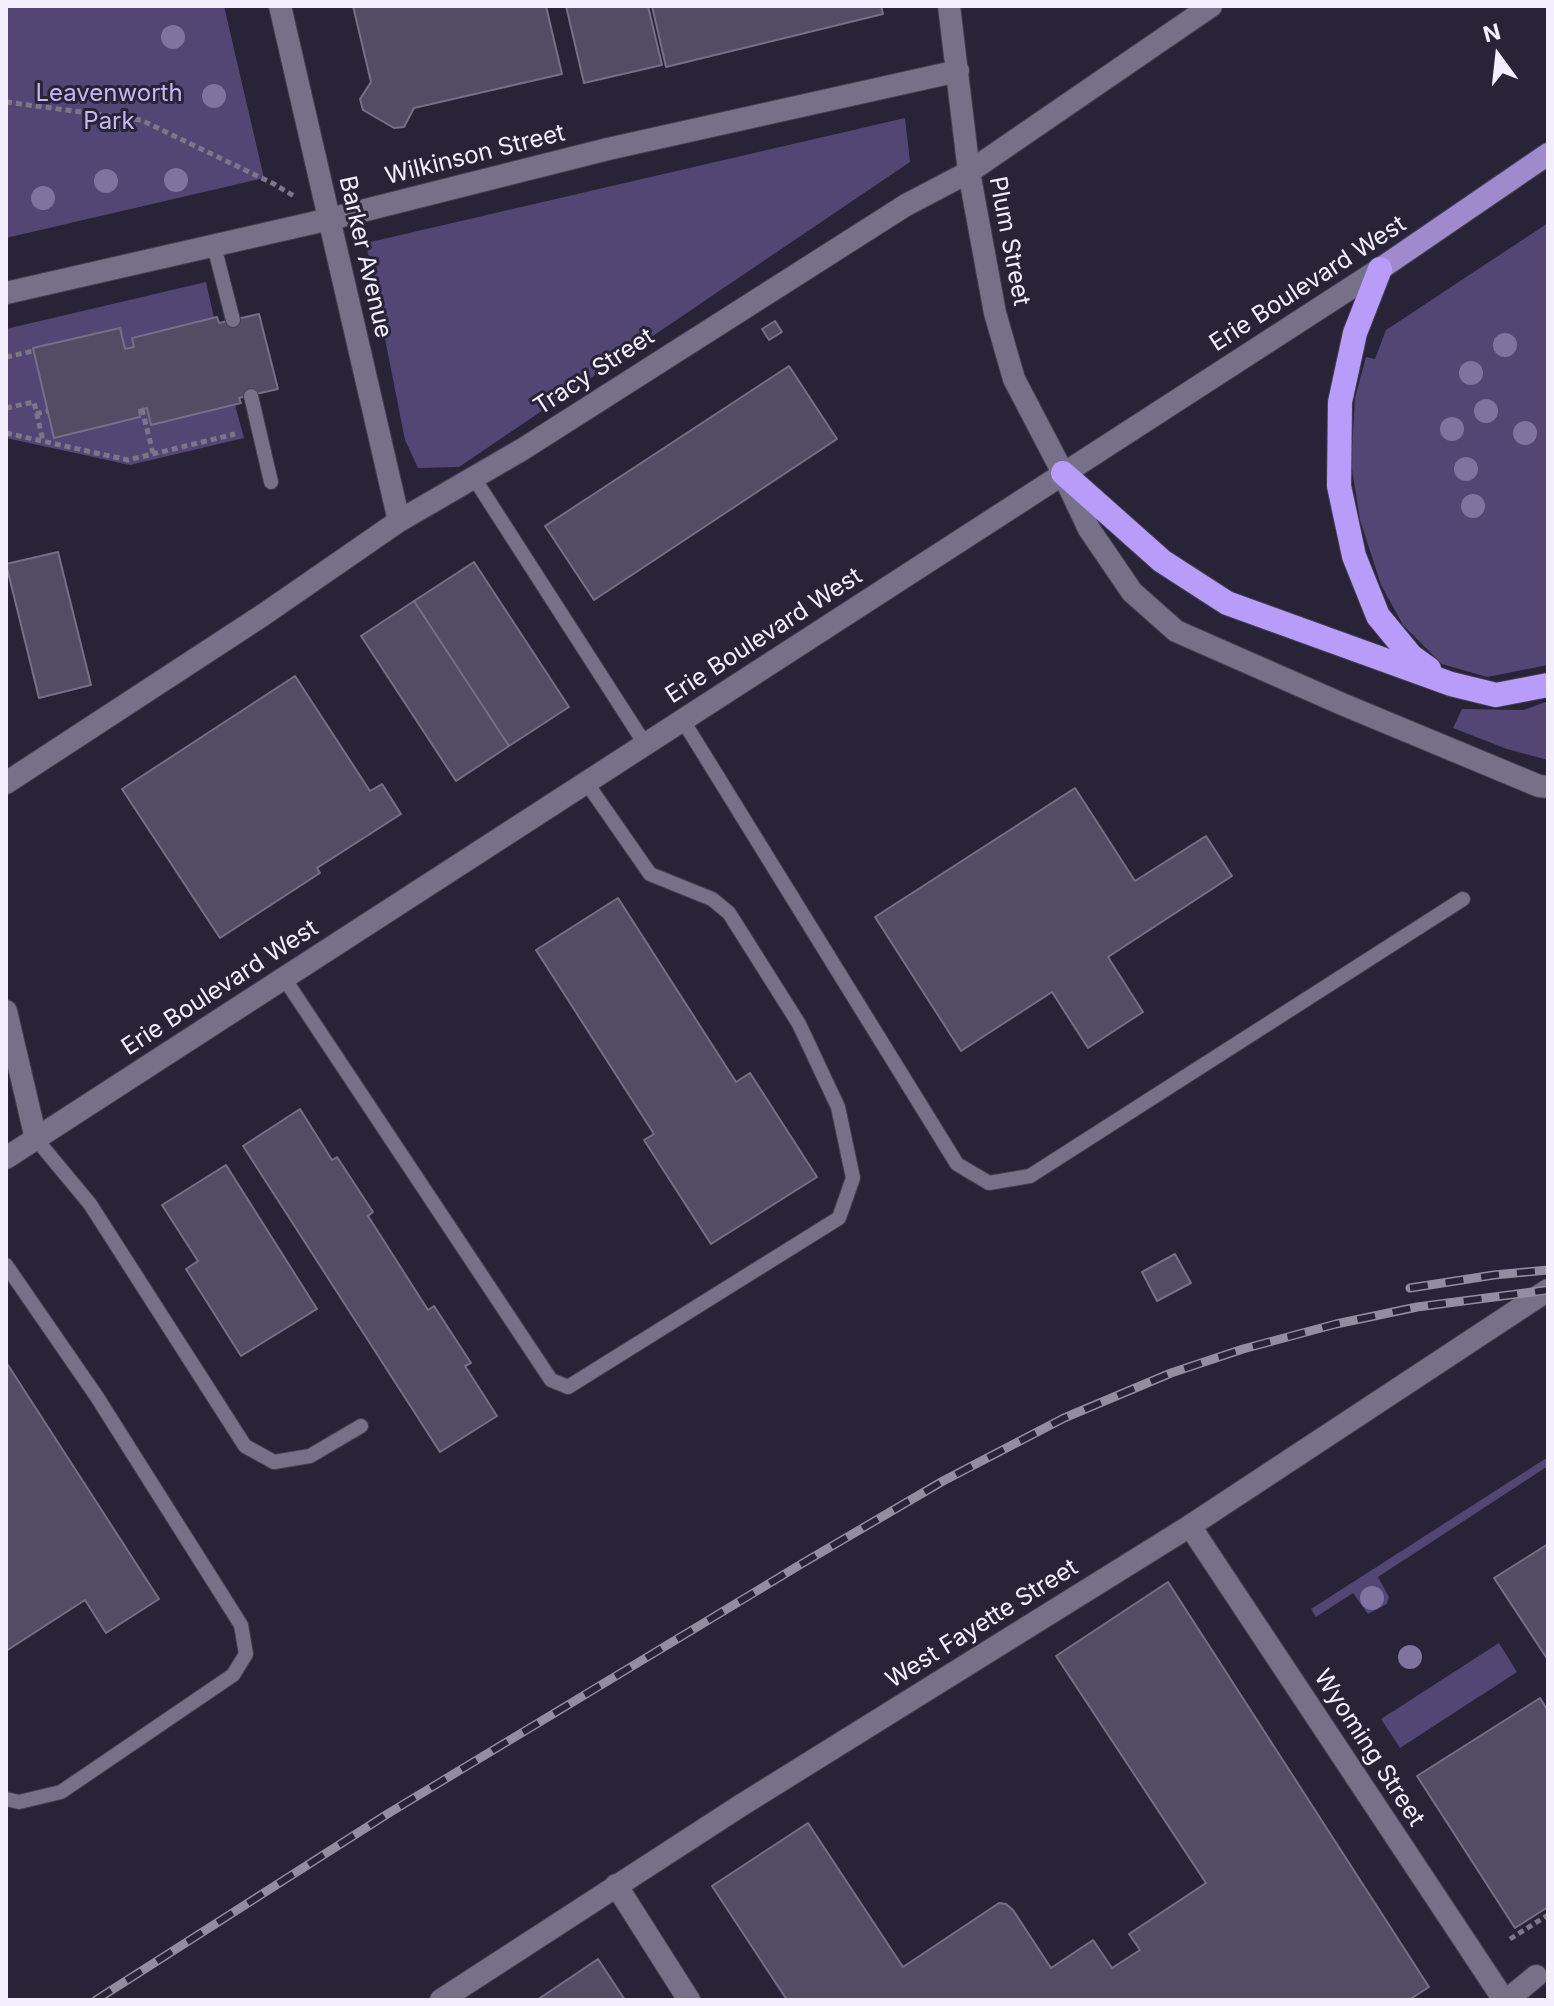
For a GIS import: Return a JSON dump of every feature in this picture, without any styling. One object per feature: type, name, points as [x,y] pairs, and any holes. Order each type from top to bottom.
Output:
[{"type":"highway","points":[[1380,269],[1355,333],[1340,402],[1339,486],[1354,556],[1378,616],[1411,656],[1451,684]]},
{"type":"highway","points":[[1063,473],[1162,561],[1227,603],[1451,684],[1496,695],[1548,685]]},
{"type":"main road","name":"Erie Boulevard West","points":[[1380,269],[1544,157]]},
{"type":"street","name":"Barker Avenue","points":[[280,6],[399,521]]},
{"type":"street","name":"Plum Street","points":[[949,6],[969,172],[995,313],[1014,379],[1089,529],[1132,592],[1176,631],[1342,704],[1548,787]]},
{"type":"street","name":"Tracy Street","points":[[6,783],[263,615],[399,521],[474,478],[906,205],[969,172],[1211,6]]},
{"type":"street","name":"Wilkinson Street","points":[[6,293],[330,219],[608,149],[958,71]]},
{"type":"street","name":"Erie Boulevard West","points":[[6,1158],[1380,269]]},
{"type":"street","points":[[6,1011],[36,1139]]},
{"type":"street","name":"West Fayette Street","points":[[441,2000],[616,1885],[1190,1526],[1548,1290]]},
{"type":"street","name":"Wyoming Street","points":[[1190,1526],[1506,2000]]},
{"type":"street","points":[[616,1885],[689,2000]]},
{"type":"street","points":[[1506,2000],[1536,1976]]},
{"type":"lane","points":[[214,246],[233,320]]},
{"type":"lane","points":[[251,396],[271,482]]},
{"type":"lane","points":[[474,478],[645,744]]},
{"type":"lane","points":[[682,719],[957,1164],[989,1183],[1030,1176],[1463,899]]},
{"type":"lane","points":[[284,978],[551,1380],[568,1387],[839,1218],[853,1178],[838,1107],[799,1024],[729,913],[712,899],[650,874],[586,782]]},
{"type":"lane","points":[[36,1139],[90,1204],[245,1446],[274,1462],[310,1456],[361,1426]]},
{"type":"lane","points":[[6,1265],[97,1397],[241,1625],[246,1654],[233,1675],[61,1792],[19,1802],[6,1799]]},
{"type":"path","points":[[6,102],[141,120],[274,184],[330,219]]},
{"type":"path","points":[[6,357],[33,351]]},
{"type":"path","points":[[6,408],[34,402],[43,441]]},
{"type":"path","points":[[142,409],[153,453]]},
{"type":"path","points":[[36,414],[48,411]]},
{"type":"path","points":[[6,433],[128,460],[242,433]]},
{"type":"path","points":[[1510,1939],[1548,1915]]},
{"type":"green space","name":"Leavenworth Park","points":[[6,6],[224,6],[264,178],[6,238]]},
{"type":"green space","points":[[905,118],[910,162],[459,467],[418,468],[405,440],[366,243]]},
{"type":"green space","points":[[1548,223],[1548,665],[1487,677],[1442,664],[1403,625],[1381,585],[1360,520],[1351,463],[1355,398],[1366,357],[1375,359],[1386,330]]},
{"type":"green space","points":[[206,282],[214,318],[132,337],[134,347],[125,349],[119,328],[33,349],[54,437],[140,417],[139,410],[147,408],[151,425],[235,405],[244,438],[130,465],[6,438],[6,329]]},
{"type":"green space","points":[[1548,701],[1548,760],[1507,749],[1453,728],[1462,709],[1524,710]]},
{"type":"green space","points":[[1548,1457],[1548,1466],[1378,1577],[1389,1597],[1387,1604],[1368,1614],[1353,1593],[1316,1617],[1311,1609]]},
{"type":"green space","points":[[1499,1643],[1517,1672],[1400,1748],[1381,1719]]},
{"type":"building","points":[[353,6],[546,6],[562,74],[414,108],[404,127],[394,128],[363,110],[360,99],[371,82]]},
{"type":"building","points":[[566,6],[648,6],[662,65],[584,83]]},
{"type":"building","points":[[652,6],[881,6],[883,14],[666,67]]},
{"type":"building","points":[[259,314],[278,389],[239,398],[241,403],[151,425],[147,408],[142,409],[139,410],[140,417],[54,438],[33,348],[120,328],[125,349],[134,347],[132,338],[217,317],[219,323]]},
{"type":"building","points":[[775,321],[782,332],[769,340],[762,329]]},
{"type":"building","points":[[789,366],[837,439],[594,600],[545,526]]},
{"type":"building","points":[[58,552],[91,685],[39,698],[6,564]]},
{"type":"building","points":[[474,562],[569,707],[509,746],[414,601]]},
{"type":"building","points":[[414,601],[509,746],[456,781],[361,636]]},
{"type":"building","points":[[295,676],[370,791],[382,784],[401,814],[317,868],[320,873],[220,938],[122,789]]},
{"type":"building","points":[[1075,788],[1135,881],[1206,836],[1232,876],[1108,957],[1143,1012],[1088,1048],[1052,992],[961,1051],[875,917]]},
{"type":"building","points":[[618,898],[736,1082],[750,1073],[817,1177],[711,1244],[644,1140],[654,1134],[536,950]]},
{"type":"building","points":[[300,1109],[332,1160],[337,1157],[373,1212],[368,1216],[428,1310],[434,1306],[471,1363],[465,1366],[497,1416],[440,1452],[243,1146]]},
{"type":"building","points":[[226,1165],[317,1309],[241,1356],[186,1269],[198,1261],[162,1205]]},
{"type":"building","points":[[1175,1254],[1191,1283],[1157,1301],[1142,1272]]},
{"type":"building","points":[[6,1362],[159,1599],[106,1633],[85,1600],[6,1651]]},
{"type":"building","points":[[1548,1544],[1548,1660],[1494,1578]]},
{"type":"building","points":[[1168,1582],[1429,1987],[1409,2000],[787,2000],[712,1886],[808,1823],[903,1967],[999,1903],[1013,1910],[1051,1968],[1093,1940],[1112,1968],[1140,1950],[1129,1934],[1206,1883],[1056,1656]]},
{"type":"building","points":[[1540,1698],[1548,1711],[1548,1907],[1515,1928],[1417,1776]]},
{"type":"building","points":[[598,1959],[625,2000],[537,2000]]},
{"type":"railway","points":[[1410,1288],[1548,1270]]},
{"type":"railway","points":[[96,2000],[389,1813],[803,1563],[943,1481],[1064,1418],[1171,1373],[1243,1349],[1336,1324],[1417,1307],[1548,1290]]}]
